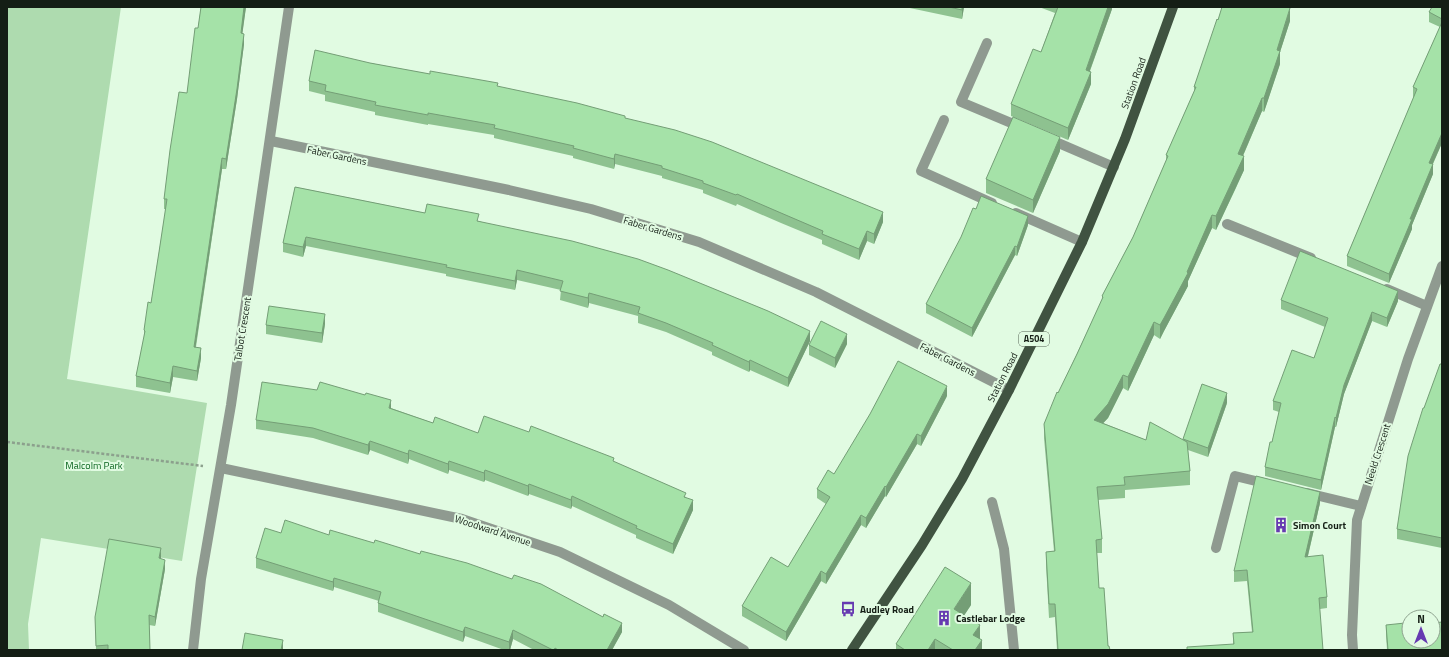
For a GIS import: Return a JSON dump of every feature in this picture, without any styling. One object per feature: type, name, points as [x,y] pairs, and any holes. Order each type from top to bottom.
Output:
[{"type":"main road","name":"Station Road","points":[[852,650],[922,545],[962,480],[1009,390],[1082,242],[1125,139],[1173,7]]},
{"type":"street","name":"Talbot Crescent","points":[[193,650],[201,579],[221,468],[271,141],[289,7]]},
{"type":"street","points":[[987,43],[961,102],[1114,167]]},
{"type":"street","points":[[944,120],[921,171],[1082,242]]},
{"type":"street","name":"Faber Gardens","points":[[271,141],[591,208],[699,242],[816,292],[1009,390]]},
{"type":"street","points":[[1227,224],[1324,264]]},
{"type":"street","name":"Neeld Crescent","points":[[1353,650],[1352,635],[1357,520],[1408,359],[1442,266]]},
{"type":"street","points":[[1375,284],[1427,306]]},
{"type":"street","name":"Woodward Avenue","points":[[221,468],[462,519],[560,552],[669,605],[744,650]]},
{"type":"street","points":[[1216,548],[1236,476],[1280,487]]},
{"type":"street","points":[[1295,490],[1361,506]]},
{"type":"street","points":[[992,502],[1004,549],[1014,650]]},
{"type":"path","points":[[7,442],[221,468]]},
{"type":"path","points":[[971,622],[994,619]]},
{"type":"green space","name":"Malcolm Park","points":[[7,7],[121,7],[67,379],[207,403],[182,561],[41,538],[28,624],[29,650],[7,650]]},
{"type":"building","points":[[201,7],[244,7],[241,33],[244,34],[226,159],[222,158],[194,347],[201,348],[197,371],[173,366],[170,383],[136,376],[145,331],[148,302],[151,303],[159,252],[167,199],[164,199],[170,150],[179,92],[187,93],[195,28],[198,28]]},
{"type":"building","points":[[949,7],[962,7],[962,10]]},
{"type":"building","points":[[1058,7],[1108,7],[1086,70],[1091,72],[1068,128],[1011,104],[1033,49],[1041,52]]},
{"type":"building","points":[[1222,7],[1290,8],[1277,50],[1280,51],[1264,98],[1262,98],[1238,154],[1244,156],[1216,216],[1212,215],[1187,272],[1188,273],[1160,325],[1154,322],[1128,377],[1123,375],[1108,404],[1094,420],[1146,440],[1150,422],[1187,442],[1190,471],[1124,477],[1125,485],[1097,487],[1102,539],[1096,540],[1099,588],[1104,588],[1108,646],[1110,650],[1058,650],[1055,604],[1049,604],[1046,552],[1055,551],[1044,424],[1057,392],[1058,393],[1077,354],[1103,297],[1102,296],[1133,237],[1168,156],[1166,155],[1196,87],[1194,87]]},
{"type":"building","points":[[1432,7],[1442,7],[1442,19],[1429,12]]},
{"type":"building","points":[[1442,22],[1442,133],[1429,163],[1433,164],[1389,274],[1347,256],[1417,89],[1413,87]]},
{"type":"building","points":[[315,50],[370,63],[430,74],[430,71],[498,83],[497,86],[577,103],[625,116],[625,118],[675,130],[712,142],[883,212],[874,234],[867,231],[859,249],[822,234],[823,231],[737,194],[736,195],[703,183],[703,181],[662,168],[662,166],[615,154],[614,159],[573,148],[574,146],[494,128],[495,125],[375,105],[376,102],[325,91],[326,85],[309,81]]},
{"type":"building","points":[[1013,117],[1060,137],[1033,200],[986,179]]},
{"type":"building","points":[[295,187],[425,213],[427,204],[479,214],[477,221],[572,241],[638,259],[768,311],[810,331],[788,378],[750,360],[749,362],[712,345],[713,343],[638,313],[640,307],[589,293],[588,298],[560,291],[563,281],[517,270],[515,281],[446,267],[447,265],[306,237],[303,247],[283,243]]},
{"type":"building","points":[[981,196],[1028,216],[1017,247],[1015,246],[972,328],[926,304],[961,237],[973,208],[976,209]]},
{"type":"building","points":[[1300,251],[1398,291],[1387,318],[1372,312],[1344,385],[1336,418],[1335,417],[1321,480],[1265,467],[1270,442],[1272,442],[1281,403],[1273,401],[1292,350],[1314,358],[1328,318],[1281,300]]},
{"type":"building","points":[[269,306],[325,314],[322,333],[266,325]]},
{"type":"building","points":[[821,321],[847,334],[835,358],[809,345]]},
{"type":"building","points":[[898,361],[947,386],[921,436],[917,434],[866,518],[861,515],[826,574],[821,571],[786,632],[742,606],[771,557],[788,567],[830,497],[817,489],[828,470],[834,474],[870,414]]},
{"type":"building","points":[[1440,364],[1442,364],[1442,538],[1397,529],[1408,456],[1423,408]]},
{"type":"building","points":[[262,382],[317,390],[320,382],[365,395],[366,393],[391,400],[389,408],[433,423],[435,417],[478,433],[484,416],[529,432],[531,426],[614,458],[613,461],[686,493],[684,497],[693,500],[673,544],[636,528],[637,526],[572,496],[571,500],[529,484],[528,486],[485,470],[484,473],[449,461],[448,464],[409,450],[408,454],[370,441],[368,445],[313,428],[256,420]]},
{"type":"building","points":[[1202,384],[1227,393],[1208,448],[1183,439]]},
{"type":"building","points":[[1256,476],[1320,492],[1305,557],[1323,555],[1327,597],[1319,598],[1323,650],[1187,650],[1187,647],[1234,644],[1233,633],[1253,632],[1247,570],[1234,571]]},
{"type":"building","points":[[285,520],[329,535],[330,530],[374,543],[375,540],[420,554],[421,551],[467,563],[512,579],[514,575],[541,584],[603,617],[604,614],[622,623],[607,650],[558,650],[555,648],[553,650],[513,630],[509,642],[465,627],[463,632],[378,603],[381,592],[334,578],[333,582],[256,558],[265,528],[281,533]]},
{"type":"building","points":[[109,539],[161,548],[159,558],[165,560],[155,617],[149,615],[150,650],[108,650],[108,645],[96,646],[95,617]]},
{"type":"building","points":[[945,567],[971,583],[954,609],[980,625],[973,635],[982,640],[975,650],[953,650],[935,639],[928,650],[905,650],[896,644]]},
{"type":"building","points":[[1441,622],[1442,650],[1388,650],[1386,625],[1401,623],[1401,649],[1441,649]]},
{"type":"building","points":[[245,633],[283,640],[281,650],[242,650]]},
{"type":"place","name":"Simon Court","points":[[1281,525]]},
{"type":"place","name":"Audley Road","points":[[848,609]]},
{"type":"place","name":"Castlebar Lodge","points":[[944,618]]}]
